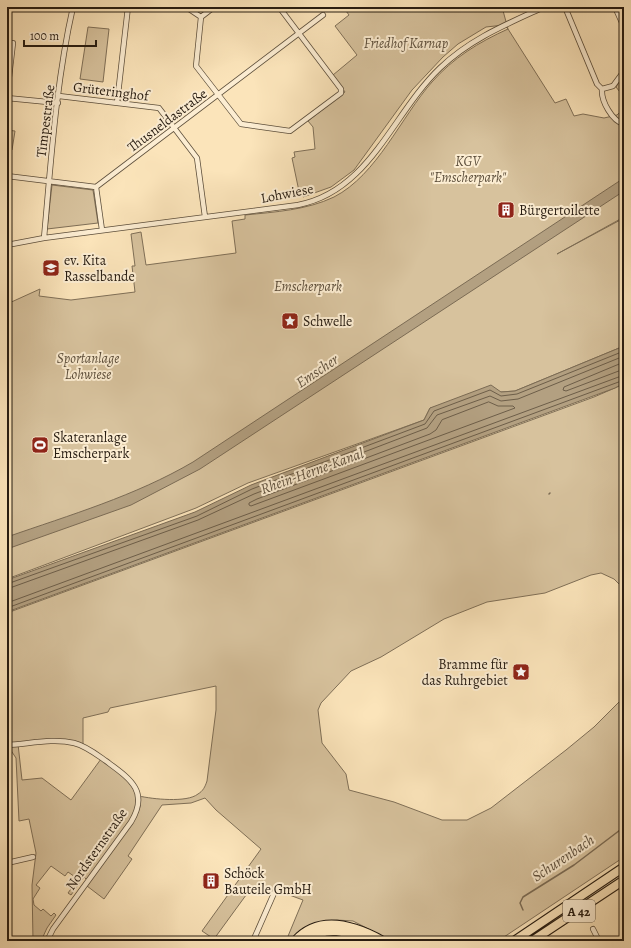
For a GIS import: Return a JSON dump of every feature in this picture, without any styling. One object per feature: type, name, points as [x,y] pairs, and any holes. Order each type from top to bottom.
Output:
[{"type":"highway","name":"A 42","points":[[514,940],[624,867]]},
{"type":"highway","name":"A 42","points":[[532,941],[624,880]]},
{"type":"highway","points":[[296,941],[312,929],[333,924],[350,926],[383,941]]},
{"type":"highway","points":[[305,941],[319,933],[334,930],[357,935],[369,941]]},
{"type":"street","name":"Timpestraße","points":[[44,238],[58,103],[67,33],[73,7]]},
{"type":"street","points":[[117,103],[128,7]]},
{"type":"street","points":[[186,7],[202,17]]},
{"type":"street","points":[[214,7],[202,17],[196,66],[241,124],[287,131],[309,118],[341,91],[279,7]]},
{"type":"street","name":"Lohwiese","points":[[7,244],[102,230],[298,205],[333,193],[359,173],[411,102],[448,60],[465,47],[495,29],[544,7]]},
{"type":"street","points":[[564,7],[597,84],[602,90],[606,104],[614,118],[624,124]]},
{"type":"street","points":[[615,7],[624,27]]},
{"type":"street","name":"Thusneldastraße","points":[[96,187],[323,15]]},
{"type":"street","points":[[14,43],[7,96],[58,103]]},
{"type":"street","points":[[602,90],[613,86],[624,72]]},
{"type":"street","name":"Grüteringhof","points":[[59,96],[158,108],[197,158],[205,217]]},
{"type":"street","points":[[7,176],[96,187],[102,230]]},
{"type":"street","name":"Nordsternstraße","points":[[7,745],[61,742],[79,744],[87,747],[126,776],[134,784],[138,795],[138,808],[131,822],[53,929],[47,941]]},
{"type":"street","points":[[7,863],[33,857]]},
{"type":"street","points":[[253,941],[275,891]]},
{"type":"street","points":[[593,929],[600,941]]},
{"type":"green space","name":"Friedhof Karnap","points":[[343,7],[502,7],[508,29],[504,25],[486,27],[458,44],[443,57],[412,90],[354,170],[331,187],[303,197],[303,195],[300,196],[292,158],[295,157],[294,152],[315,149],[313,127],[308,121],[345,92],[333,75],[357,55],[335,26],[349,15]]},
{"type":"green space","points":[[88,27],[109,29],[103,82],[80,79]]},
{"type":"green space","points":[[508,29],[555,103],[566,99],[574,116],[583,114],[604,118],[617,115],[620,112],[623,96],[616,87],[624,74],[624,217],[557,254],[624,218],[624,346],[515,391],[501,392],[430,408],[424,420],[248,483],[196,508],[7,579],[7,304],[40,289],[39,296],[71,300],[135,292],[132,266],[135,266],[131,234],[141,232],[146,265],[236,253],[232,221],[245,219],[245,215],[291,210],[313,205],[334,197],[349,187],[363,175],[376,160],[421,96],[440,73],[467,51]]},
{"type":"green space","points":[[7,130],[15,131],[12,150],[7,149]]},
{"type":"green space","points":[[52,185],[93,190],[98,223],[47,229]]},
{"type":"green space","points":[[624,384],[624,589],[614,579],[601,573],[591,575],[545,593],[487,602],[444,619],[381,657],[351,671],[321,703],[318,710],[322,743],[346,774],[349,790],[394,802],[442,820],[467,820],[491,808],[566,750],[594,727],[624,697],[624,857],[498,941],[392,941],[353,921],[337,920],[324,921],[292,941],[286,941],[303,900],[273,889],[271,894],[259,890],[249,891],[214,939],[202,931],[261,849],[216,810],[205,798],[191,803],[162,805],[128,856],[132,859],[104,899],[87,886],[132,822],[139,796],[160,799],[186,799],[193,797],[204,789],[207,781],[216,710],[216,686],[110,708],[108,712],[83,718],[83,745],[79,743],[7,743],[7,613],[594,397]]},
{"type":"green space","points":[[18,744],[22,780],[42,778],[71,800],[101,759],[126,776],[137,795],[135,815],[87,880],[84,877],[71,895],[68,893],[78,879],[68,872],[65,876],[51,866],[36,885],[40,888],[33,899],[34,905],[41,911],[43,909],[51,916],[54,913],[56,915],[47,928],[41,941],[33,940],[32,885],[36,853],[29,819],[19,821],[16,758],[10,749],[10,745]]},
{"type":"green space","points":[[334,933],[363,941],[309,941]]},
{"type":"water","points":[[624,178],[624,191],[200,469],[131,505],[7,549],[7,537],[125,495],[193,462]]},
{"type":"water","name":"Rhein-Herne-Kanal","points":[[624,346],[624,383],[615,388],[7,612],[7,580],[195,512],[251,485],[424,420],[430,408],[491,385],[501,392],[515,391]]},
{"type":"waterway","name":"Schurenbach","points":[[523,910],[520,903],[523,897],[574,865],[624,827]]},
{"type":"place","name":"Bürgertoilette","points":[[506,210]]},
{"type":"place","name":"ev. Kita Rasselbande","points":[[51,268]]},
{"type":"place","name":"Schwelle","points":[[290,321]]},
{"type":"place","name":"Skateranlage Emscherpark","points":[[40,445]]},
{"type":"place","name":"Bramme für das Ruhrgebiet","points":[[521,672]]},
{"type":"place","name":"Schöck Bauteile GmbH","points":[[211,881]]},
{"type":"park label","name":"KGV \"Emscherpark\"","points":[[468,170]]},
{"type":"park label","name":"Emscherpark","points":[[308,286]]},
{"type":"park label","name":"Sportanlage Lohwiese","points":[[88,366]]},
{"type":"water label","name":"Emscher","points":[[317,371]]}]
